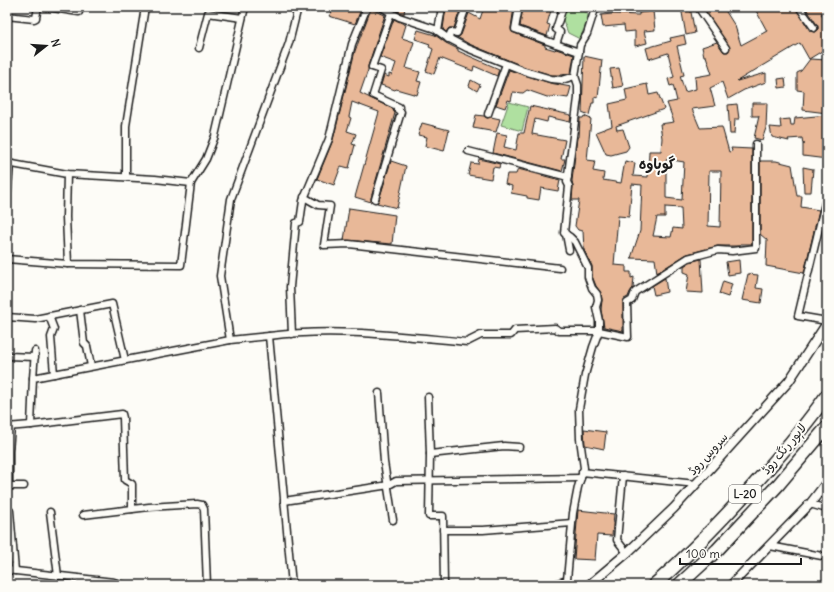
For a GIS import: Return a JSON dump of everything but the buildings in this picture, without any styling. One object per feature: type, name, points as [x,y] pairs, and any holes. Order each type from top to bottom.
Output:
[{"type":"highway","name":"لاہور رنگ روڈ","points":[[654,585],[725,517],[774,462],[827,395]]},
{"type":"highway","name":"لاہور رنگ روڈ","points":[[679,585],[717,550],[778,485],[827,427]]},
{"type":"street","points":[[7,16],[34,19],[36,18],[38,7]]},
{"type":"street","points":[[46,7],[79,12]]},
{"type":"street","points":[[126,177],[126,126],[145,7]]},
{"type":"street","points":[[7,259],[68,264],[180,265],[191,183],[206,159],[215,136],[245,7]]},
{"type":"street","points":[[230,340],[220,276],[231,199],[288,42],[298,7]]},
{"type":"street","points":[[292,334],[290,287],[296,223],[300,222],[304,198],[329,139],[352,44],[367,7]]},
{"type":"street","points":[[381,7],[399,17],[435,29],[448,38],[468,48],[506,64],[551,79],[562,80],[574,76]]},
{"type":"street","points":[[438,31],[442,7]]},
{"type":"street","points":[[448,38],[451,32],[457,33],[466,7]]},
{"type":"street","points":[[519,7],[514,30],[579,52]]},
{"type":"street","points":[[556,44],[560,32],[556,29],[563,7]]},
{"type":"street","points":[[569,250],[566,234],[564,233],[564,223],[569,186],[567,182],[578,98],[578,85],[574,76],[580,45],[587,34],[595,8],[629,9],[651,7]]},
{"type":"street","points":[[698,7],[726,48]]},
{"type":"street","points":[[799,7],[814,28]]},
{"type":"street","points":[[199,48],[208,13],[242,18]]},
{"type":"street","points":[[375,199],[401,112],[398,109],[399,107],[373,95],[381,70],[372,67],[391,13]]},
{"type":"street","points":[[488,114],[506,64]]},
{"type":"street","points":[[33,378],[230,340],[292,334],[358,333],[467,342],[481,335],[511,335],[515,330],[555,328],[559,331],[599,331],[628,336],[627,302],[632,300],[635,292],[688,258],[718,250],[732,251],[756,248],[756,144]]},
{"type":"street","points":[[468,151],[568,177]]},
{"type":"street","points":[[7,200],[9,163],[67,174],[126,177],[191,183]]},
{"type":"street","points":[[67,174],[66,217],[68,264]]},
{"type":"street","points":[[304,198],[318,205],[330,206],[324,245],[349,244],[560,268]]},
{"type":"street","points":[[827,204],[825,203],[798,316],[827,322]]},
{"type":"street","points":[[552,585],[567,580],[574,506],[584,468],[580,440],[579,409],[585,375],[599,331],[599,321],[596,307],[598,300],[597,294],[592,288],[588,276],[588,268],[575,242],[566,234]]},
{"type":"street","points":[[7,318],[36,319],[112,304],[125,360]]},
{"type":"street","points":[[80,310],[84,343],[87,346],[91,366]]},
{"type":"street","points":[[49,316],[54,329],[51,337],[54,374]]},
{"type":"street","name":"سروس روڈ","points":[[589,585],[627,554],[696,484],[789,381],[827,322]]},
{"type":"street","points":[[269,336],[292,585]]},
{"type":"street","points":[[7,356],[35,354],[31,425]]},
{"type":"street","points":[[379,393],[384,462],[389,485],[393,520]]},
{"type":"street","points":[[428,397],[430,454],[429,516],[443,516],[444,585]]},
{"type":"street","points":[[24,486],[8,486],[9,427],[122,414],[125,480],[132,484],[132,510]]},
{"type":"street","points":[[430,454],[504,446],[519,447]]},
{"type":"street","points":[[284,501],[389,485],[396,482],[581,475],[622,476],[696,484]]},
{"type":"street","points":[[622,476],[617,540],[627,554]]},
{"type":"street","points":[[731,585],[810,504],[827,482]]},
{"type":"street","points":[[82,515],[197,504],[202,505],[204,509],[207,585]]},
{"type":"street","points":[[810,504],[827,509]]},
{"type":"street","points":[[10,511],[15,571]]},
{"type":"street","points":[[50,512],[58,576]]},
{"type":"street","points":[[443,530],[483,530],[572,523]]},
{"type":"street","points":[[770,546],[827,557]]},
{"type":"street","points":[[7,570],[114,582],[122,585]]},
{"type":"green space","points":[[565,10],[584,11],[588,14],[580,39],[568,33],[563,20]]},
{"type":"green space","points":[[509,102],[528,107],[522,131],[501,125]]},
{"type":"district","name":"گوہاوہ","points":[[657,164]]}]
